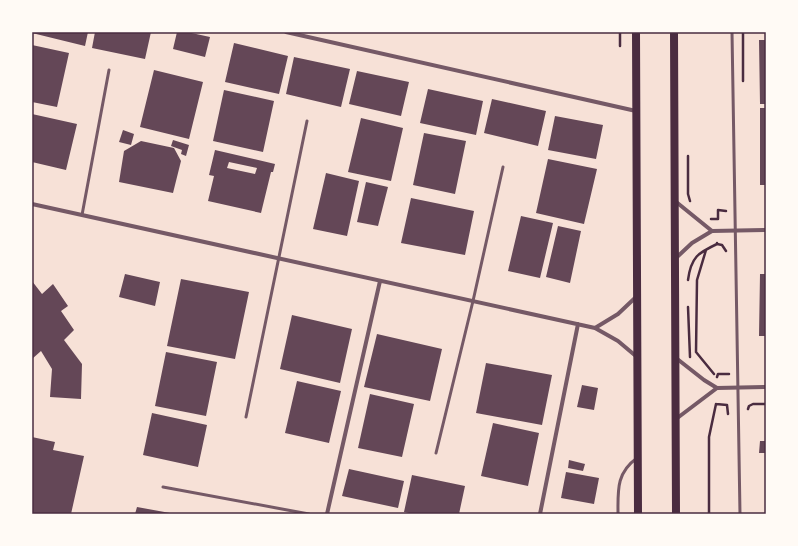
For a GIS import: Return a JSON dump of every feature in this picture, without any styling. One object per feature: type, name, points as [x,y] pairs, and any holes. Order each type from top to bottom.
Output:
[{"type":"main road","points":[[636,32],[638,514]]},
{"type":"main road","points":[[674,32],[676,514]]},
{"type":"street","points":[[286,32],[636,111]]},
{"type":"street","points":[[675,200],[712,231]]},
{"type":"street","points":[[32,204],[595,328],[618,341],[638,358]]},
{"type":"street","points":[[676,259],[683,250],[692,243],[712,231],[766,230]]},
{"type":"street","points":[[327,514],[380,281]]},
{"type":"street","points":[[595,328],[618,314],[637,296]]},
{"type":"street","points":[[540,514],[578,324]]},
{"type":"street","points":[[675,357],[717,388],[766,387]]},
{"type":"street","points":[[676,419],[717,388]]},
{"type":"lane","points":[[732,32],[740,514]]},
{"type":"lane","points":[[82,215],[109,70]]},
{"type":"lane","points":[[246,417],[307,121]]},
{"type":"lane","points":[[436,453],[473,301],[503,167]]},
{"type":"lane","points":[[618,514],[619,483],[626,468],[638,457]]},
{"type":"lane","points":[[163,487],[308,514]]},
{"type":"path","points":[[620,32],[620,46]]},
{"type":"path","points":[[688,156],[688,194],[693,207]]},
{"type":"path","points":[[708,218],[718,219]]},
{"type":"path","points":[[687,282],[689,270],[698,254],[717,244]]},
{"type":"path","points":[[706,250],[697,280],[696,352],[717,378]]},
{"type":"path","points":[[688,304],[690,356],[692,361]]},
{"type":"path","points":[[713,377],[717,378]]},
{"type":"path","points":[[716,382],[717,378]]},
{"type":"path","points":[[709,514],[709,437],[716,404]]},
{"type":"building","points":[[32,32],[88,32],[85,46]]},
{"type":"building","points":[[95,32],[151,32],[145,59],[92,48]]},
{"type":"building","points":[[177,32],[187,32],[210,37],[205,57],[173,49]]},
{"type":"building","points":[[759,40],[766,40],[766,104],[760,104]]},
{"type":"building","points":[[234,43],[288,56],[279,94],[225,82]]},
{"type":"building","points":[[32,45],[69,53],[57,107],[32,102]]},
{"type":"building","points":[[294,57],[350,69],[341,107],[286,94]]},
{"type":"building","points":[[154,70],[203,82],[189,139],[140,127]]},
{"type":"building","points":[[357,71],[409,82],[401,116],[349,104]]},
{"type":"building","points":[[428,89],[483,101],[476,135],[420,123]]},
{"type":"building","points":[[224,90],[274,101],[263,152],[213,141]]},
{"type":"building","points":[[492,99],[546,111],[538,146],[484,133]]},
{"type":"building","points":[[760,108],[766,108],[766,185],[760,185]]},
{"type":"building","points":[[32,114],[77,124],[66,170],[32,162]]},
{"type":"building","points":[[555,116],[603,125],[596,159],[548,150]]},
{"type":"building","points":[[361,118],[403,128],[391,181],[348,172]]},
{"type":"building","points":[[123,130],[134,134],[131,145],[119,142]]},
{"type":"building","points":[[424,133],[466,141],[455,194],[413,185]]},
{"type":"building","points":[[173,140],[189,145],[186,156],[181,154],[182,150],[171,146]]},
{"type":"building","points":[[141,141],[174,148],[181,161],[173,193],[119,182],[124,151]]},
{"type":"building","points":[[215,150],[275,164],[273,172],[271,172],[261,213],[208,201],[214,176],[209,175]],"holes":[[[229,162],[257,168],[255,174],[227,168]]]},
{"type":"building","points":[[548,159],[597,169],[584,224],[536,213]]},
{"type":"building","points":[[326,173],[359,181],[347,236],[313,229]]},
{"type":"building","points":[[366,182],[388,187],[378,226],[357,222]]},
{"type":"building","points":[[411,198],[474,211],[465,255],[401,243]]},
{"type":"building","points":[[521,216],[553,223],[540,278],[508,271]]},
{"type":"building","points":[[558,226],[581,231],[570,283],[546,277]]},
{"type":"building","points":[[125,274],[160,282],[155,306],[119,297]]},
{"type":"building","points":[[760,274],[766,274],[766,336],[759,336]]},
{"type":"building","points":[[181,279],[249,292],[235,359],[167,346]]},
{"type":"building","points":[[32,281],[42,294],[53,284],[68,306],[61,311],[74,330],[64,340],[82,364],[81,399],[50,397],[52,369],[41,351],[32,359]]},
{"type":"building","points":[[292,315],[352,329],[340,383],[280,369]]},
{"type":"building","points":[[377,334],[442,349],[430,401],[364,387]]},
{"type":"building","points":[[166,352],[217,362],[206,416],[155,406]]},
{"type":"building","points":[[486,363],[552,375],[542,425],[476,413]]},
{"type":"building","points":[[297,381],[341,391],[329,443],[285,433]]},
{"type":"building","points":[[582,385],[598,388],[594,410],[577,407]]},
{"type":"building","points":[[370,394],[414,404],[402,457],[358,448]]},
{"type":"building","points":[[152,413],[207,425],[198,467],[143,455]]},
{"type":"building","points":[[493,423],[539,433],[528,486],[481,476]]},
{"type":"building","points":[[32,437],[55,442],[53,450],[84,456],[71,514],[32,514]]},
{"type":"building","points":[[760,441],[766,441],[766,453],[759,453]]},
{"type":"building","points":[[569,460],[585,464],[583,471],[568,468]]},
{"type":"building","points":[[349,469],[404,481],[398,508],[342,496]]},
{"type":"building","points":[[566,472],[599,478],[594,504],[561,498]]},
{"type":"building","points":[[412,475],[465,486],[459,514],[414,514],[404,512]]},
{"type":"building","points":[[137,507],[170,513],[170,514],[135,514]]}]
